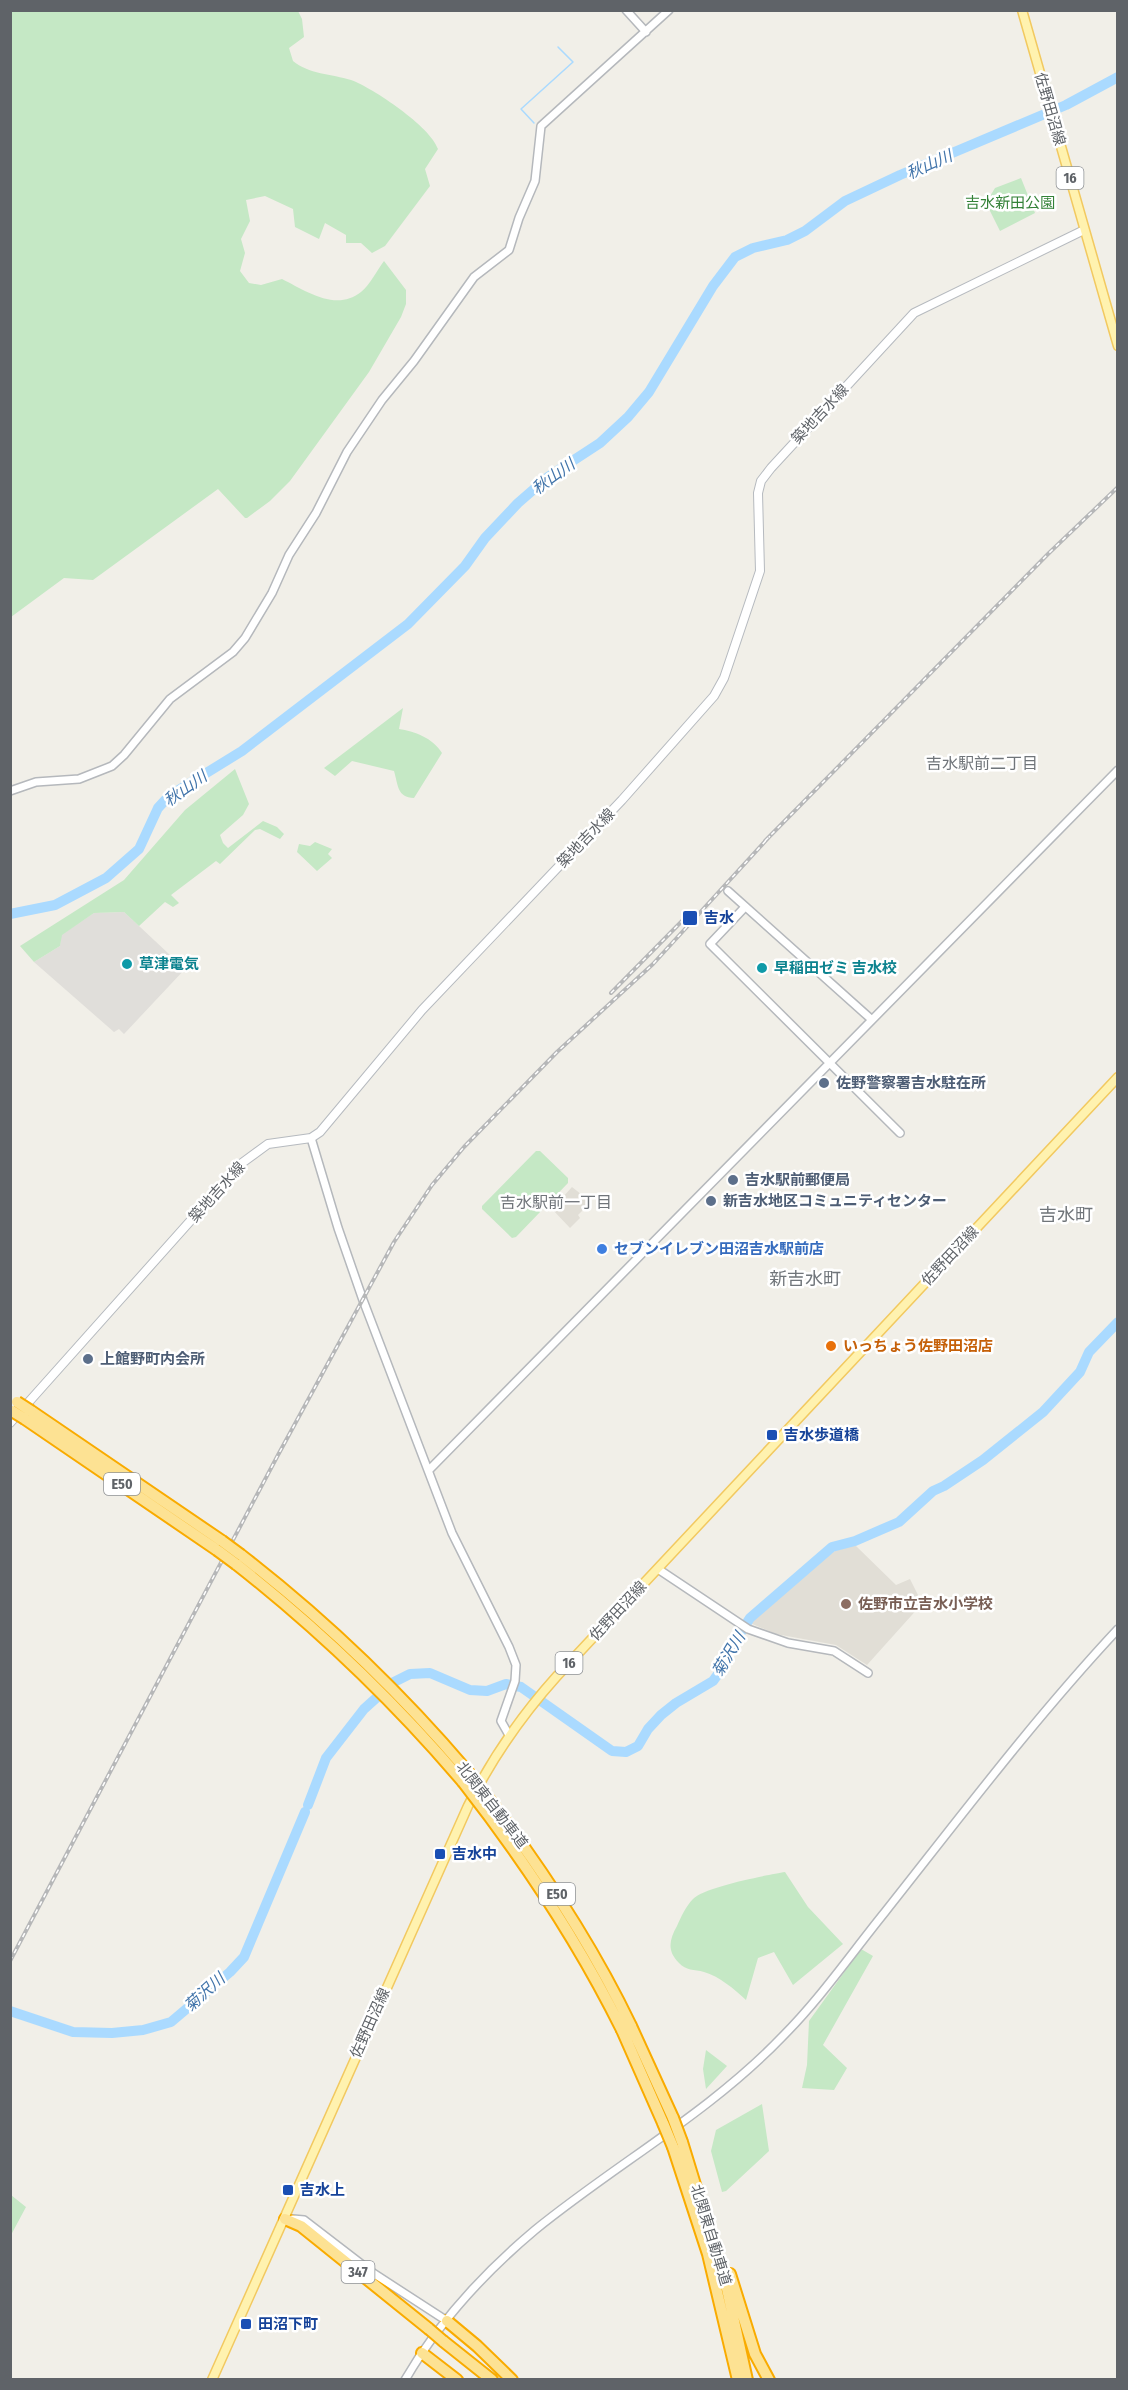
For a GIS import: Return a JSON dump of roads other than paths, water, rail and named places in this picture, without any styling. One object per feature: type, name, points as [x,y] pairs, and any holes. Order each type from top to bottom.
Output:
[{"type":"highway","name":"北関東自動車道","points":[[13,1405],[239,1560],[310,1624],[375,1677],[465,1777],[550,1901],[627,2028],[677,2145],[718,2291],[738,2379]]},
{"type":"highway","name":"北関東自動車道","points":[[677,2145],[691,2170],[734,2312],[747,2379]]},
{"type":"highway","points":[[691,2170],[713,2220],[755,2354],[769,2379]]},
{"type":"highway","name":"347","points":[[285,2219],[484,2379]]},
{"type":"highway","points":[[718,2291],[722,2331],[732,2379]]},
{"type":"highway","points":[[447,2321],[512,2379]]},
{"type":"highway","name":"347","points":[[442,2343],[492,2379]]},
{"type":"highway","points":[[422,2353],[457,2379]]},
{"type":"main road","name":"佐野田沼線","points":[[1025,12],[1043,85],[1118,346]]},
{"type":"main road","name":"築地吉水線","points":[[10,1423],[242,1163],[268,1144],[310,1138],[320,1132],[422,1010],[635,786],[718,690],[760,571],[757,499],[766,473],[914,313],[1084,230]]},
{"type":"main road","name":"佐野田沼線","points":[[212,2379],[468,1806],[509,1735],[557,1676],[1118,1077]]},
{"type":"street","points":[[626,10],[646,32]]},
{"type":"street","points":[[10,791],[36,782],[79,779],[112,766],[171,699],[233,652],[249,632],[272,593],[289,555],[316,513],[347,452],[382,400],[414,361],[474,277],[509,250],[519,218],[535,181],[541,126],[669,10]]},
{"type":"street","points":[[429,1470],[1118,770]]},
{"type":"street","points":[[728,891],[871,1019]]},
{"type":"street","points":[[744,907],[710,944],[900,1133]]},
{"type":"street","points":[[310,1138],[363,1300],[452,1533],[516,1665],[515,1681],[501,1721],[509,1735]]},
{"type":"street","points":[[658,1569],[748,1629],[788,1643],[834,1651],[868,1673]]},
{"type":"street","points":[[405,2379],[447,2321],[496,2265],[536,2230],[705,2106],[752,2067],[784,2036],[825,1988],[1043,1712],[1118,1629]]},
{"type":"street","points":[[285,2219],[304,2220],[366,2268],[447,2321]]},
{"type":"waterway","points":[[534,123],[521,109],[573,62],[558,47]]},
{"type":"waterway","name":"秋山川","points":[[10,914],[55,905],[106,878],[139,849],[158,808],[169,796],[242,751],[408,624],[465,566],[485,538],[518,503],[548,477],[600,443],[628,417],[649,392],[713,286],[735,257],[753,248],[787,240],[805,231],[845,201],[900,175],[1066,105],[1118,77]]},
{"type":"waterway","name":"菊沢川","points":[[308,1805],[326,1758],[364,1709],[394,1682],[410,1674],[430,1673],[470,1690],[487,1691],[506,1684],[521,1687],[612,1751],[626,1752],[638,1746],[648,1729],[661,1715],[676,1703],[713,1681],[724,1666],[730,1649],[750,1618],[832,1547],[855,1541],[899,1522],[933,1491],[983,1460],[1043,1412],[1080,1372],[1089,1352],[1118,1322]]},
{"type":"waterway","name":"菊沢川","points":[[10,2011],[73,2032],[112,2033],[143,2030],[171,2022],[230,1972],[244,1957],[305,1812]]},
{"type":"railway","points":[[765,841],[1049,553],[1118,487]]},
{"type":"railway","points":[[10,1961],[278,1455],[394,1242],[432,1185],[464,1147],[557,1052],[653,964],[770,836]]},
{"type":"railway","points":[[611,993],[683,920]]},
{"type":"place","name":"吉水","points":[[690,918]]},
{"type":"place","name":"草津電気","points":[[127,964]]},
{"type":"place","name":"早稲田ゼミ 吉水校","points":[[762,968]]},
{"type":"place","name":"佐野警察署吉水駐在所","points":[[824,1083]]},
{"type":"place","name":"吉水駅前郵便局","points":[[733,1180]]},
{"type":"place","name":"新吉水地区コミュニティセンター","points":[[711,1201]]},
{"type":"place","name":"セブンイレブン田沼吉水駅前店","points":[[602,1249]]},
{"type":"place","name":"いっちょう佐野田沼店","points":[[831,1346]]},
{"type":"place","name":"上館野町内会所","points":[[88,1359]]},
{"type":"place","name":"吉水歩道橋","points":[[772,1435]]},
{"type":"place","name":"佐野市立吉水小学校","points":[[846,1604]]},
{"type":"place","name":"吉水中","points":[[440,1854]]},
{"type":"place","name":"吉水上","points":[[288,2190]]},
{"type":"place","name":"田沼下町","points":[[246,2324]]},
{"type":"district","name":"吉水駅前二丁目","points":[[982,763]]},
{"type":"district","name":"吉水駅前一丁目","points":[[556,1202]]},
{"type":"district","name":"吉水町","points":[[1066,1215]]},
{"type":"district","name":"新吉水町","points":[[805,1279]]},
{"type":"park label","name":"吉水新田公園","points":[[1010,203]]}]
